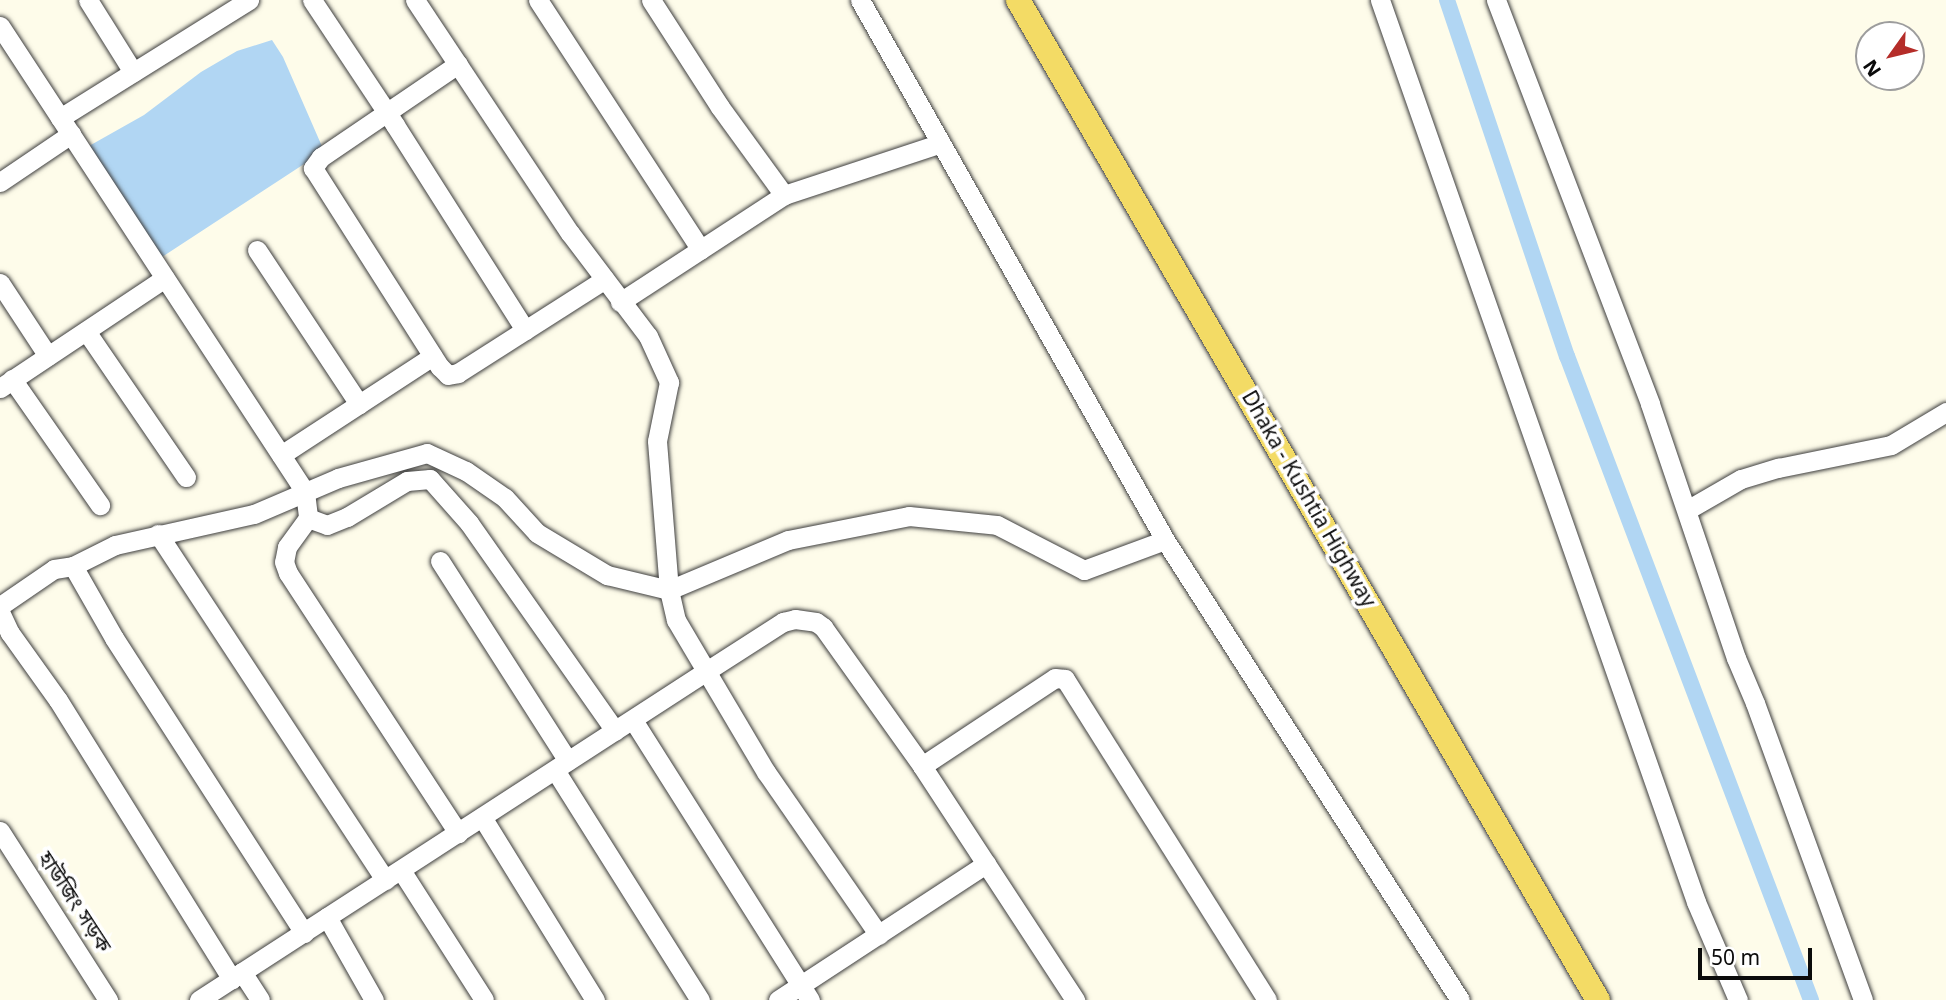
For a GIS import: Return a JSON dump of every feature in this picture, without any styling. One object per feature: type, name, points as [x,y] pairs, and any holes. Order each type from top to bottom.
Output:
[{"type":"main road","name":"Dhaka - Kushtia Highway","points":[[1018,0],[1598,1000]]},
{"type":"street","points":[[88,0],[133,72]]},
{"type":"street","points":[[0,182],[133,72],[249,0]]},
{"type":"street","points":[[312,0],[385,114],[396,125],[525,330]]},
{"type":"street","points":[[415,0],[570,233],[648,336],[669,382],[657,442],[669,590],[679,627],[766,772],[879,935]]},
{"type":"street","points":[[538,0],[701,250]]},
{"type":"street","points":[[651,0],[720,107],[784,195]]},
{"type":"street","points":[[860,0],[1165,540],[1460,1000]]},
{"type":"street","points":[[1380,0],[1696,902],[1738,1000]]},
{"type":"street","points":[[1496,0],[1538,116],[1580,214],[1736,657],[1863,1000]]},
{"type":"street","points":[[0,26],[305,492],[308,518],[286,547],[284,562],[289,576],[458,833]]},
{"type":"street","points":[[458,64],[321,157],[313,168],[433,356],[448,374],[458,373],[605,279]]},
{"type":"street","points":[[620,302],[784,195],[941,143]]},
{"type":"street","points":[[257,250],[359,404]]},
{"type":"street","points":[[100,505],[6,384],[165,278]]},
{"type":"street","points":[[0,283],[48,356]]},
{"type":"street","points":[[86,331],[186,477]]},
{"type":"street","points":[[281,455],[433,356]]},
{"type":"street","points":[[1686,510],[1741,479],[1778,468],[1891,445],[1946,412]]},
{"type":"street","points":[[0,606],[54,569],[73,566],[115,545],[254,514],[338,478],[427,453],[466,471],[505,498],[537,533],[607,575],[669,590],[788,540],[909,516],[998,525],[1084,570],[1165,540]]},
{"type":"street","points":[[308,518],[327,525],[347,517],[407,481],[430,479],[469,523],[615,731]]},
{"type":"street","points":[[158,534],[393,875],[484,1000]]},
{"type":"street","points":[[440,561],[700,1000]]},
{"type":"street","points":[[73,566],[114,638],[304,933]]},
{"type":"street","points":[[0,612],[237,976],[260,1000]]},
{"type":"street","points":[[199,1000],[783,622],[795,619],[816,622],[823,628],[922,766],[1075,1000]]},
{"type":"street","points":[[922,766],[1055,678],[1065,679],[1266,1000]]},
{"type":"street","points":[[633,720],[806,993]]},
{"type":"street","points":[[482,817],[595,1000]]},
{"type":"street","name":"হাউজিং সড়ক","points":[[0,831],[108,1000]]},
{"type":"street","points":[[778,1000],[806,993],[879,935],[986,864]]},
{"type":"street","points":[[327,917],[374,1000]]},
{"type":"water","points":[[272,40],[283,57],[324,151],[162,257],[89,146],[144,115],[201,72],[237,51]]},
{"type":"waterway","points":[[1447,0],[1567,356],[1811,1000]]}]
